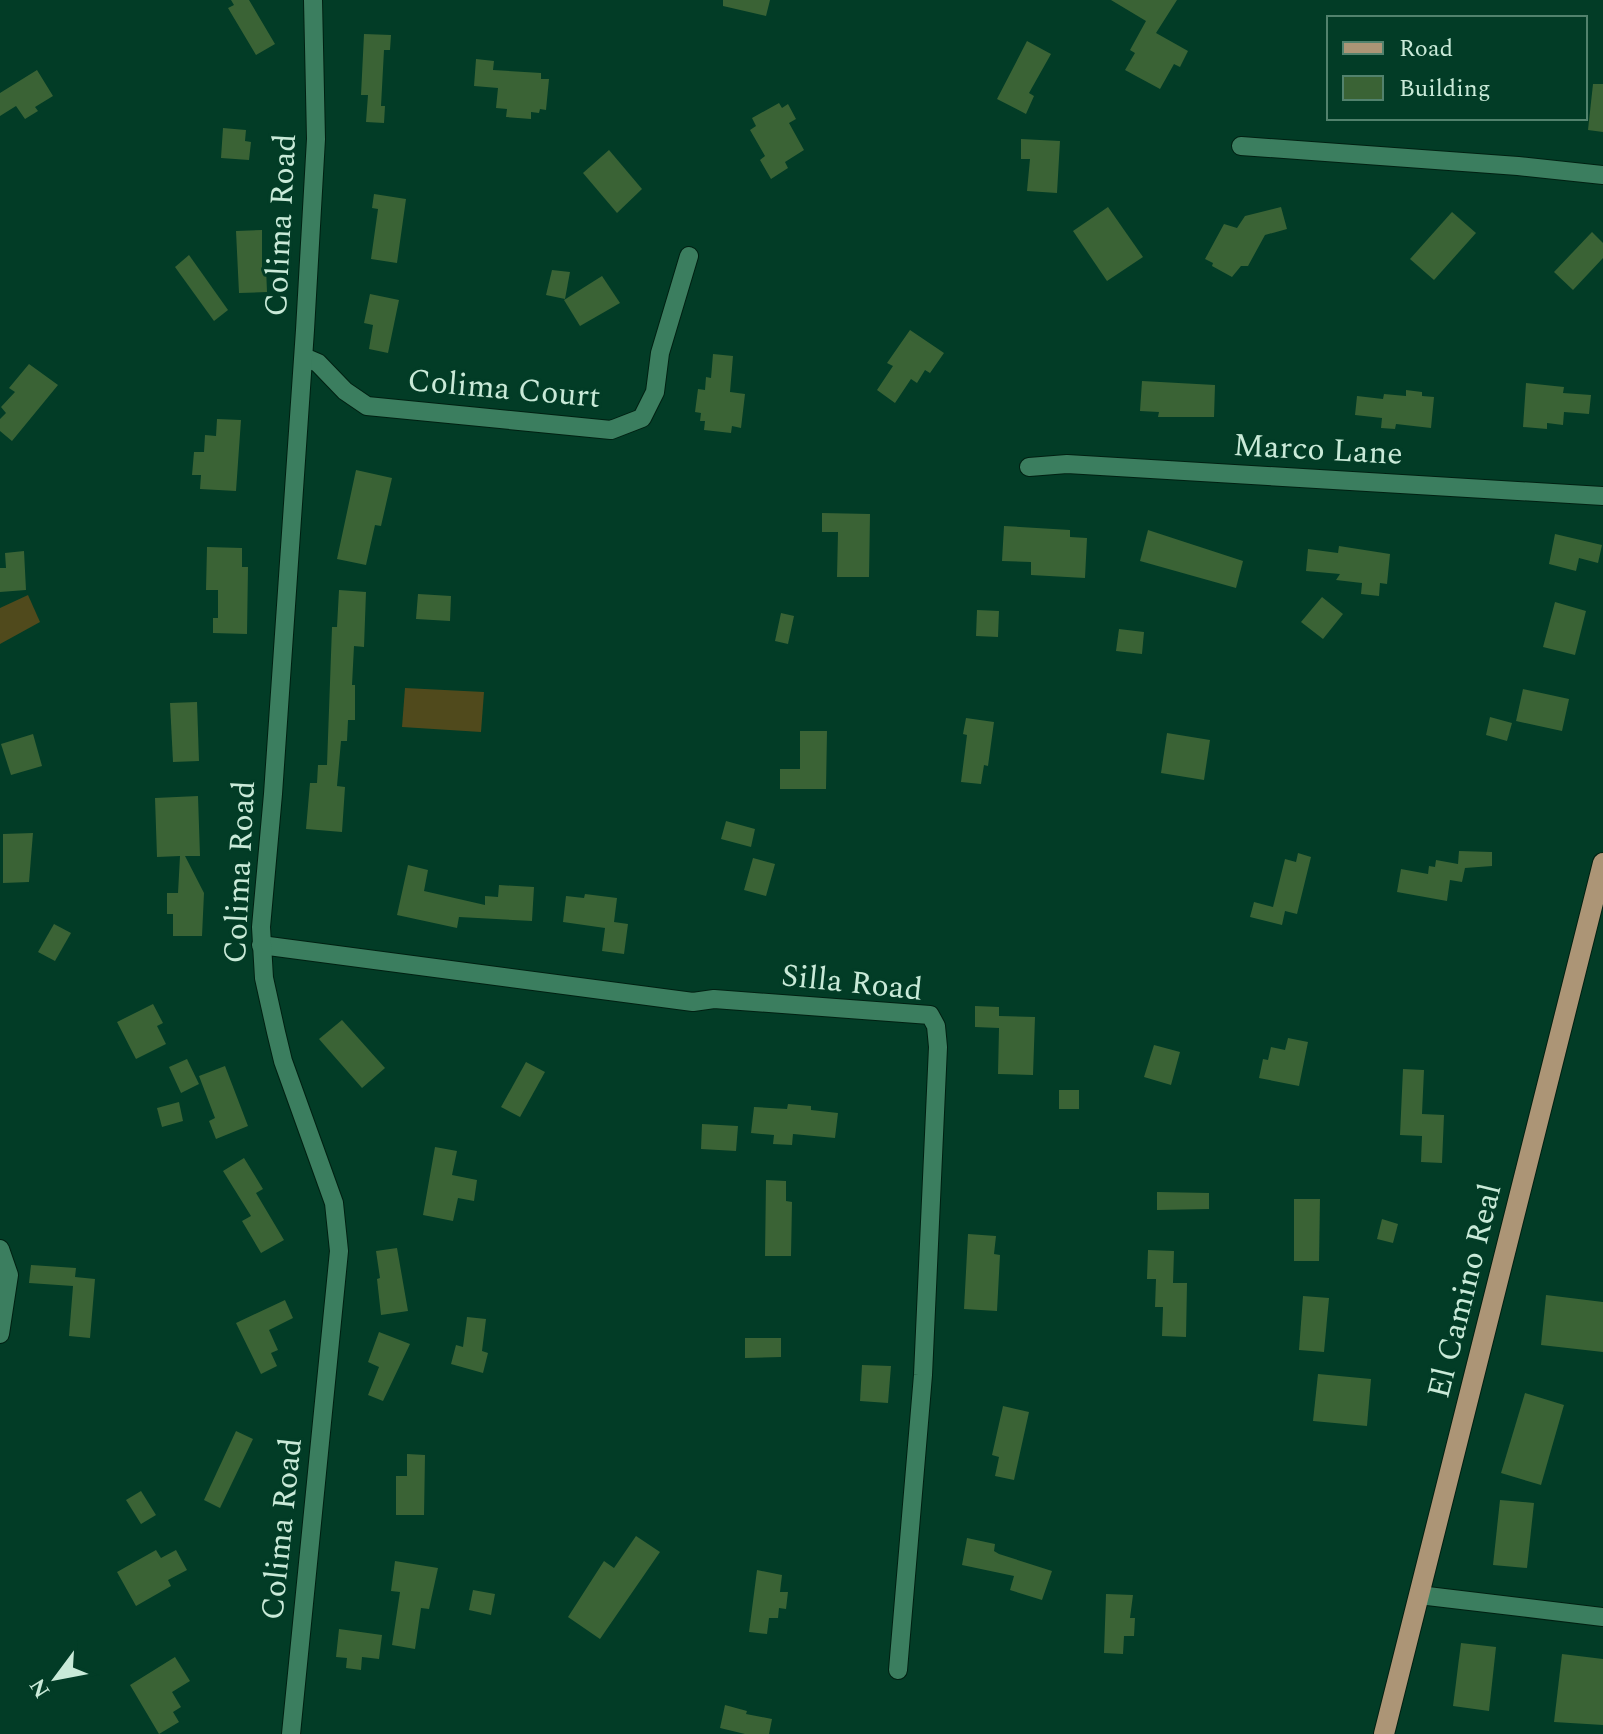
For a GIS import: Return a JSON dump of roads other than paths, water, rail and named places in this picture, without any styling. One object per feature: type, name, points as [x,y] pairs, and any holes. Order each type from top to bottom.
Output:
[{"type":"main road","name":"El Camino Real","points":[[1384,1734],[1603,863]]},
{"type":"street","name":"Colima Road","points":[[291,1734],[339,1251],[334,1203],[283,1061],[264,978],[261,945],[304,357],[316,139],[313,0]]},
{"type":"street","points":[[1241,146],[1603,175]]},
{"type":"street","name":"Colima Court","points":[[304,357],[318,363],[345,391],[367,406],[611,430],[642,418],[655,392],[660,353],[689,256]]},
{"type":"street","name":"Marco Lane","points":[[1029,467],[1067,464],[1603,496]]},
{"type":"street","name":"Silla Road","points":[[261,945],[693,1002],[714,999],[930,1015],[936,1026],[938,1047],[923,1375],[898,1670]]},
{"type":"street","points":[[0,1249],[9,1275],[0,1334]]},
{"type":"street","points":[[1419,1595],[1603,1617]]}]
